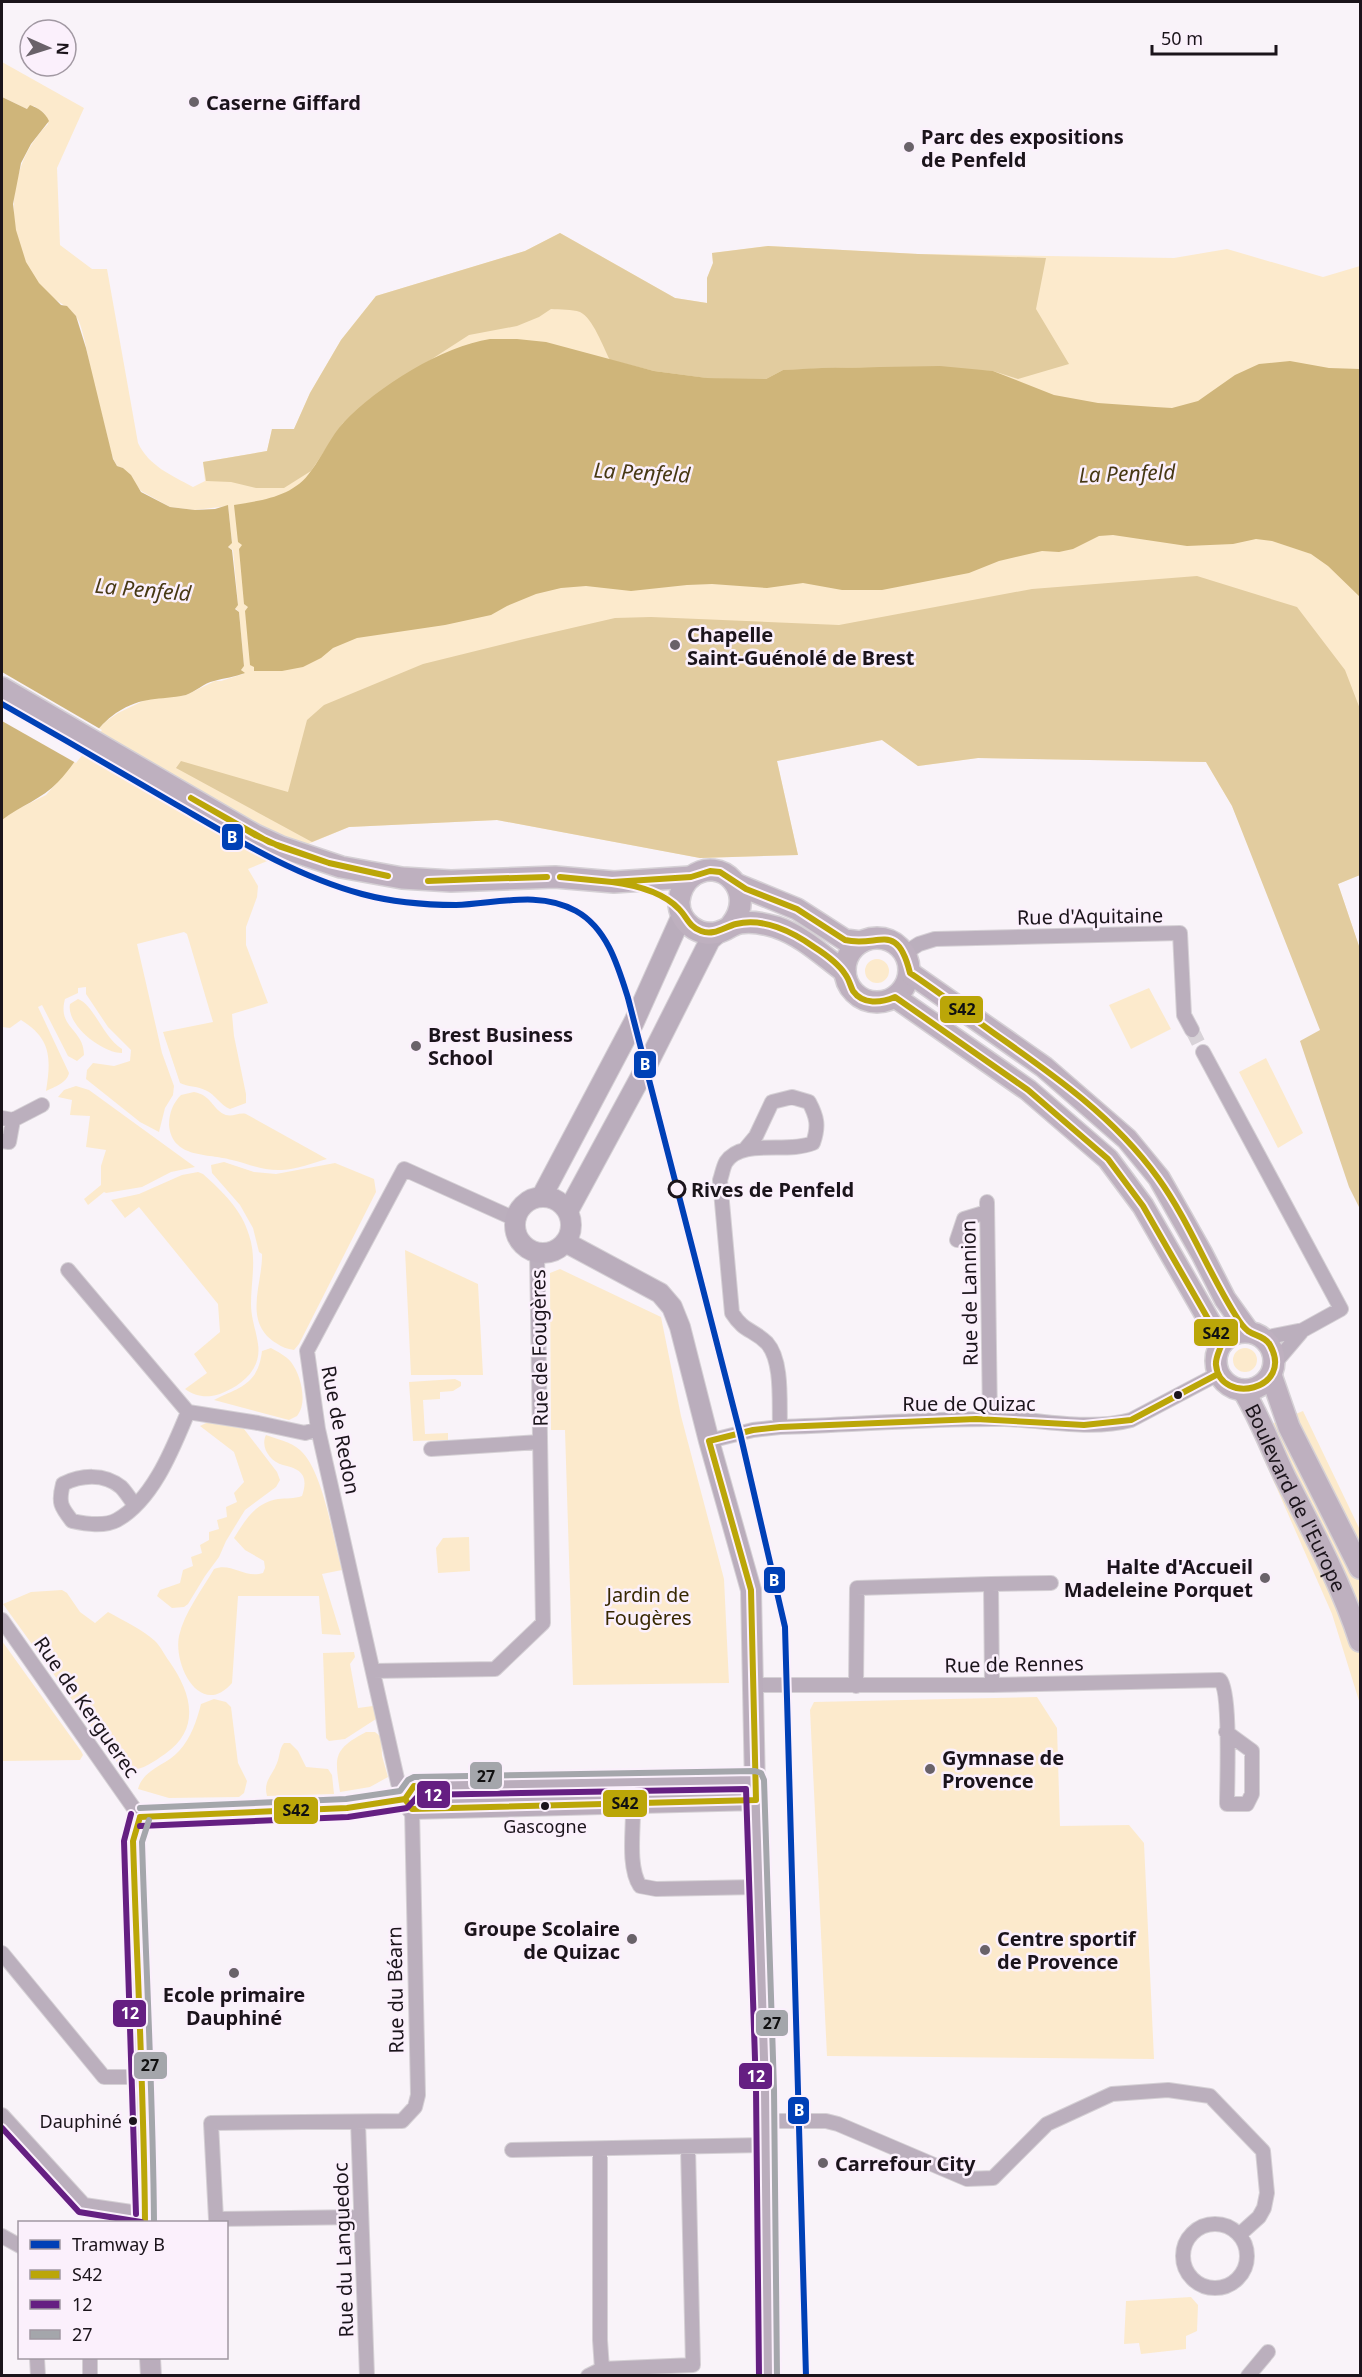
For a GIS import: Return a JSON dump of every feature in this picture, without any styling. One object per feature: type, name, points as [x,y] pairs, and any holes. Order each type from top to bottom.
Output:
[{"type":"main road","points":[[2,688],[255,835],[281,847],[341,867],[402,878],[451,881],[555,877],[614,882],[691,877],[710,870],[729,877],[736,884],[797,909],[845,940],[861,942],[880,938],[899,945],[907,963],[1044,1067],[1127,1139],[1159,1178],[1225,1299],[1256,1335],[1272,1349],[1273,1369],[1259,1387],[1243,1390],[1229,1385],[1218,1374],[1216,1358],[1222,1343],[1234,1334],[1256,1335]]},
{"type":"main road","points":[[681,911],[681,891],[691,877]]},
{"type":"main road","points":[[614,882],[655,893],[681,911],[693,928],[709,933],[741,923],[775,927],[792,934],[817,950],[845,972]]},
{"type":"main road","points":[[725,929],[741,910],[742,901],[736,884]]},
{"type":"main road","points":[[861,942],[849,955],[845,972],[854,993],[862,999],[885,1002],[895,998],[902,991],[907,963]]},
{"type":"main road","points":[[895,998],[1028,1090],[1107,1159],[1143,1206],[1222,1343]]},
{"type":"main road","name":"Boulevard de l'Europe","points":[[1273,1369],[1279,1402],[1289,1427],[1360,1568]]},
{"type":"main road","name":"Boulevard de l'Europe","points":[[1243,1390],[1257,1414],[1266,1439],[1355,1623],[1360,1641]]},
{"type":"street","points":[[543,1197],[634,1022],[681,911]]},
{"type":"street","points":[[568,1211],[646,1067],[710,940],[725,929]]},
{"type":"street","name":"Rue d'Aquitaine","points":[[907,963],[918,944],[935,939],[1180,933],[1184,1015],[1192,1030]]},
{"type":"street","points":[[1203,1052],[1341,1309],[1303,1330],[1256,1335]]},
{"type":"street","points":[[746,1148],[801,1148],[813,1143],[817,1131],[817,1117],[808,1102],[792,1096],[772,1102],[756,1136],[746,1148],[727,1161],[720,1180],[732,1313],[741,1326],[758,1335],[769,1345],[774,1355],[779,1382],[780,1427]]},
{"type":"street","points":[[2,1141],[9,1142],[7,1119],[42,1105]]},
{"type":"street","name":"Rue de Redon","points":[[408,1804],[398,1783],[318,1429],[308,1351],[404,1169],[515,1219]]},
{"type":"street","points":[[533,1198],[552,1198],[568,1211],[571,1221],[570,1232],[565,1242],[556,1250],[537,1252],[529,1249],[517,1236],[515,1219],[525,1203],[533,1198]]},
{"type":"street","name":"Rue de Lannion","points":[[957,1240],[964,1219],[987,1207],[990,1419]]},
{"type":"street","points":[[565,1242],[660,1293],[672,1307],[680,1328],[751,1590],[768,2376]]},
{"type":"street","name":"Rue de Fougères","points":[[431,1449],[540,1442],[537,1252]]},
{"type":"street","points":[[68,1270],[188,1412],[305,1433],[318,1429]]},
{"type":"street","points":[[1273,1369],[1303,1330]]},
{"type":"street","name":"Rue de Quizac","points":[[709,1441],[753,1430],[780,1427],[990,1419],[1099,1426],[1131,1420],[1218,1374]]},
{"type":"street","points":[[135,1506],[120,1487],[102,1478],[78,1477],[63,1484],[59,1498],[63,1510],[72,1521],[91,1525],[116,1521],[135,1506],[170,1456],[188,1412]]},
{"type":"street","points":[[373,1671],[495,1669],[543,1623],[540,1442]]},
{"type":"street","points":[[856,1686],[857,1588],[1051,1583]]},
{"type":"street","points":[[991,1584],[992,1685]]},
{"type":"street","name":"Rue de Kerguerec","points":[[2,1620],[140,1817]]},
{"type":"street","name":"Rue de Rennes","points":[[754,1686],[992,1685],[1220,1680],[1224,1684],[1227,1804],[1247,1804],[1252,1794],[1251,1750],[1226,1732]]},
{"type":"street","points":[[408,1804],[414,1786],[755,1780]]},
{"type":"street","points":[[490,1784],[490,1807]]},
{"type":"street","points":[[2,2115],[84,2205],[145,2218],[144,2116],[133,1841],[140,1817],[408,1804],[490,1807],[756,1800]]},
{"type":"street","points":[[633,1803],[634,1877],[640,1886],[657,1889],[757,1887]]},
{"type":"street","name":"Rue du Béarn","points":[[358,2122],[402,2121],[415,2107],[418,2095],[408,1804]]},
{"type":"street","points":[[2,1953],[104,2077],[141,2077]]},
{"type":"street","points":[[764,2121],[826,2121],[967,2179],[993,2178],[1047,2124],[1112,2094],[1168,2090],[1210,2096],[1263,2151],[1268,2193],[1264,2208],[1259,2217],[1239,2235]]},
{"type":"street","points":[[358,2122],[211,2123],[216,2219],[361,2217]]},
{"type":"street","name":"Rue du Languedoc","points":[[358,2122],[368,2376]]},
{"type":"street","points":[[512,2150],[764,2145]]},
{"type":"street","points":[[588,2376],[602,2369],[693,2365],[688,2147]]},
{"type":"street","points":[[600,2149],[602,2369]]},
{"type":"street","points":[[1214,2224],[1232,2229],[1239,2235],[1246,2250],[1245,2268],[1241,2275],[1227,2286],[1218,2288],[1201,2285],[1194,2280],[1188,2273],[1183,2255],[1185,2246],[1196,2230],[1214,2224]]},
{"type":"street","points":[[2,2236],[18,2245]]},
{"type":"street","points":[[1248,2376],[1268,2352]]},
{"type":"street","points":[[37,2359],[38,2376]]},
{"type":"street","points":[[90,2359],[90,2376]]},
{"type":"street","points":[[150,2359],[151,2376]]},
{"type":"green space","points":[[2,62],[18,71],[18,78],[31,78],[84,108],[57,168],[60,245],[92,269],[107,269],[138,443],[154,464],[193,487],[205,481],[203,462],[267,451],[272,429],[294,429],[310,393],[341,340],[376,296],[525,251],[560,233],[675,298],[707,303],[707,278],[713,263],[712,253],[768,246],[918,254],[1174,258],[1227,249],[1323,277],[1360,266],[1360,875],[1338,884],[1360,949],[1248,844],[1232,806],[1206,762],[978,758],[918,766],[882,740],[777,761],[798,855],[700,858],[497,820],[349,827],[248,869],[258,886],[257,897],[246,927],[246,945],[268,1003],[232,1014],[246,1103],[230,1109],[209,1092],[180,1083],[163,1032],[213,1022],[187,934],[184,932],[137,944],[162,1053],[174,1086],[173,1095],[165,1108],[159,1132],[140,1122],[86,1079],[87,1070],[93,1063],[114,1066],[130,1061],[131,1050],[108,1027],[86,994],[86,987],[78,988],[78,993],[65,999],[64,1009],[67,1023],[83,1046],[84,1055],[77,1061],[68,1056],[42,1005],[38,1007],[69,1073],[63,1082],[46,1091],[49,1069],[44,1042],[31,1027],[21,1020],[10,1028],[2,1027],[2,820],[12,812],[46,795],[90,738],[105,722],[118,713],[147,699],[186,695],[215,681],[243,674],[241,669],[244,666],[239,612],[235,608],[238,604],[233,550],[228,547],[232,542],[228,506],[195,510],[170,507],[141,491],[123,468],[117,466],[110,449],[80,324],[74,313],[44,290],[30,271],[15,228],[16,183],[23,161],[33,142],[48,124],[44,113],[34,106],[27,109],[2,97]]},
{"type":"green space","points":[[877,959],[886,962],[889,971],[886,980],[877,983],[868,980],[865,971],[868,962]]},
{"type":"green space","points":[[1149,988],[1171,1029],[1131,1049],[1109,1005]]},
{"type":"green space","points":[[78,999],[89,1008],[109,1037],[122,1049],[122,1053],[114,1052],[96,1043],[79,1029],[70,1012],[70,1004]]},
{"type":"green space","points":[[1266,1058],[1303,1133],[1278,1148],[1239,1072]]},
{"type":"green space","points":[[76,1086],[89,1090],[195,1167],[171,1172],[142,1187],[104,1192],[88,1205],[84,1199],[101,1185],[101,1166],[106,1150],[86,1147],[90,1116],[70,1115],[72,1100],[58,1097],[64,1090]]},
{"type":"green space","points":[[194,1092],[205,1096],[221,1113],[246,1114],[327,1159],[275,1170],[193,1153],[184,1149],[172,1136],[169,1125],[170,1116],[181,1095]]},
{"type":"green space","points":[[224,1162],[254,1172],[276,1174],[335,1163],[374,1179],[376,1192],[294,1350],[276,1343],[266,1334],[260,1324],[257,1302],[262,1254],[259,1252],[253,1228],[240,1205],[212,1173],[211,1165]]},
{"type":"green space","points":[[198,1172],[210,1180],[231,1201],[246,1226],[253,1261],[251,1309],[258,1344],[257,1362],[248,1376],[235,1386],[211,1396],[193,1394],[185,1389],[207,1373],[194,1354],[220,1332],[218,1304],[139,1207],[125,1218],[111,1200],[139,1194],[182,1175]]},
{"type":"green space","points":[[405,1250],[478,1284],[483,1375],[411,1375]]},
{"type":"green space","name":"Jardin de Fougères","points":[[560,1269],[661,1317],[681,1416],[724,1579],[729,1683],[573,1685],[565,1430],[551,1430],[550,1273]]},
{"type":"green space","points":[[271,1348],[289,1360],[298,1374],[303,1397],[297,1416],[289,1420],[214,1400],[240,1388],[252,1378],[260,1362],[262,1351]]},
{"type":"green space","points":[[1245,1348],[1254,1351],[1257,1360],[1254,1369],[1245,1372],[1236,1369],[1233,1360],[1236,1351]]},
{"type":"green space","points":[[455,1379],[461,1382],[461,1386],[453,1391],[440,1392],[440,1399],[423,1400],[425,1434],[448,1433],[448,1440],[413,1441],[409,1382]]},
{"type":"green space","points":[[1303,1411],[1360,1530],[1360,1704],[1332,1614],[1252,1432]]},
{"type":"green space","points":[[208,1422],[244,1429],[277,1472],[280,1480],[276,1487],[245,1510],[219,1557],[188,1604],[184,1607],[172,1608],[157,1596],[160,1590],[180,1583],[183,1570],[193,1566],[191,1557],[202,1553],[200,1545],[209,1540],[209,1532],[219,1529],[217,1520],[227,1517],[226,1507],[237,1502],[234,1493],[244,1482],[234,1452],[200,1426]]},
{"type":"green space","points":[[266,1435],[300,1450],[315,1473],[321,1489],[342,1570],[322,1574],[341,1635],[322,1634],[319,1596],[238,1596],[232,1683],[221,1693],[210,1695],[200,1692],[185,1674],[178,1648],[181,1627],[214,1569],[220,1567],[250,1574],[263,1573],[264,1561],[245,1550],[234,1538],[247,1518],[257,1508],[270,1501],[302,1496],[304,1489],[304,1478],[299,1471],[274,1461],[267,1453],[264,1444]]},
{"type":"green space","points":[[469,1537],[470,1571],[438,1573],[436,1548],[443,1538]]},
{"type":"green space","points":[[62,1590],[67,1593],[80,1612],[95,1623],[108,1612],[150,1637],[161,1648],[177,1673],[187,1697],[188,1721],[177,1744],[155,1761],[134,1770],[122,1769],[3,1604],[31,1592]]},
{"type":"green space","points":[[2,1641],[81,1751],[83,1755],[80,1760],[2,1761]]},
{"type":"green space","points":[[354,1652],[355,1657],[350,1664],[358,1708],[373,1706],[376,1719],[345,1739],[329,1741],[326,1738],[323,1653]]},
{"type":"green space","name":"Centre sportif de Provence","points":[[1037,1697],[1057,1728],[1060,1826],[1129,1825],[1144,1843],[1154,2059],[827,2056],[810,1710],[814,1702]]},
{"type":"green space","points":[[214,1699],[226,1702],[231,1707],[238,1763],[247,1781],[244,1793],[239,1797],[169,1798],[138,1789],[150,1772],[179,1751],[193,1729],[201,1704]]},
{"type":"green space","points":[[366,1732],[375,1732],[381,1737],[382,1756],[388,1777],[370,1787],[340,1792],[338,1756],[347,1744]]},
{"type":"green space","points":[[284,1743],[290,1743],[298,1751],[306,1767],[328,1769],[332,1775],[334,1794],[267,1796],[267,1782]]},
{"type":"green space","points":[[1191,2297],[1198,2305],[1197,2331],[1186,2336],[1186,2349],[1141,2354],[1139,2343],[1124,2344],[1126,2301]]},
{"type":"shaded area","points":[[560,233],[675,298],[707,303],[707,278],[713,263],[712,253],[768,246],[1046,258],[1036,309],[1069,364],[1018,379],[993,371],[861,367],[783,370],[766,379],[706,378],[654,371],[610,360],[585,315],[573,310],[551,309],[517,326],[469,335],[370,399],[343,423],[311,471],[284,488],[256,488],[231,482],[206,481],[203,462],[267,451],[272,429],[294,429],[310,393],[341,340],[376,296],[525,251]]},
{"type":"shaded area","points":[[1197,576],[1297,607],[1345,670],[1360,709],[1360,875],[1338,884],[1360,949],[1360,1209],[1349,1187],[1300,1041],[1320,1030],[1232,806],[1206,762],[978,758],[918,766],[882,740],[777,761],[798,855],[700,858],[497,820],[349,827],[312,842],[176,768],[181,761],[288,792],[307,720],[324,705],[423,664],[615,618],[651,617],[839,625],[1032,589]]},
{"type":"water","name":"La Penfeld","points":[[2,97],[27,109],[30,105],[36,108],[49,121],[31,144],[21,163],[13,204],[16,230],[26,262],[39,283],[76,316],[113,459],[117,466],[131,475],[141,492],[170,507],[195,510],[215,509],[228,505],[232,543],[228,547],[232,550],[238,605],[235,609],[239,612],[244,666],[241,670],[245,673],[210,682],[186,695],[135,703],[116,713],[99,728],[52,788],[2,820]]},
{"type":"water","name":"La Penfeld","points":[[490,339],[546,342],[654,371],[707,378],[766,379],[783,370],[822,368],[940,366],[993,371],[1054,395],[1098,403],[1172,408],[1198,401],[1235,375],[1259,364],[1290,361],[1329,368],[1360,369],[1360,597],[1328,566],[1311,554],[1272,541],[1256,539],[1233,544],[1187,546],[1113,535],[1099,536],[1073,549],[1059,552],[1042,551],[999,561],[969,573],[882,590],[842,590],[803,583],[767,588],[712,584],[687,585],[631,591],[586,586],[561,588],[536,594],[491,615],[445,625],[357,638],[333,648],[321,658],[303,667],[282,671],[254,671],[254,667],[250,665],[245,611],[248,607],[244,604],[239,549],[242,545],[238,542],[234,505],[277,496],[295,487],[311,471],[344,422],[374,395],[432,359],[472,343]]},
{"type":"pier","points":[[2,672],[102,730],[76,763],[2,721]]},
{"type":"tunnel","points":[[1192,1030],[1203,1052]]},
{"type":"tram line","name":"B","points":[[2,704],[242,843],[313,877],[362,894],[409,902],[456,905],[517,900],[547,901],[562,905],[587,918],[596,927],[610,949],[628,998],[740,1433],[785,1627],[806,2376]]},
{"type":"transit line","name":"S42","points":[[191,798],[255,835],[281,847],[329,863]]},
{"type":"transit line","name":"S42","points":[[191,798],[269,842],[329,863]]},
{"type":"transit line","name":"S42","points":[[329,863],[388,876]]},
{"type":"transit line","name":"S42","points":[[329,863],[388,876]]},
{"type":"transit line","name":"S42","points":[[710,871],[720,872],[746,889],[797,909],[845,940],[893,941],[905,957],[910,973],[1040,1066],[1103,1117],[1141,1156],[1169,1194],[1240,1322],[1248,1331],[1263,1338],[1270,1345],[1275,1360],[1273,1373],[1265,1382],[1241,1389],[1230,1386],[1220,1378],[1216,1362],[1222,1343],[1143,1206],[1108,1159],[1028,1090],[895,997],[872,1002],[857,996],[835,962],[806,941],[787,931],[767,924],[746,922],[715,932],[701,931],[694,927],[672,903],[656,893],[612,882],[691,877],[710,871]]},
{"type":"transit line","name":"S42","points":[[479,879],[547,877]]},
{"type":"transit line","name":"S42","points":[[479,879],[547,877]]},
{"type":"transit line","name":"S42","points":[[560,877],[612,882]]},
{"type":"transit line","name":"S42","points":[[560,877],[612,882]]},
{"type":"transit line","name":"S42","points":[[428,881],[479,879]]},
{"type":"transit line","name":"S42","points":[[428,881],[479,879]]},
{"type":"transit line","name":"S42","points":[[709,1441],[753,1430],[780,1427],[976,1419],[1084,1425],[1131,1420],[1218,1374]]},
{"type":"transit line","name":"S42","points":[[405,1799],[412,1809],[756,1800],[751,1590],[709,1441]]},
{"type":"transit line","name":"27","points":[[140,1808],[346,1799],[400,1791],[408,1780],[414,1777],[755,1771],[761,1773],[764,1780],[774,2089],[777,2376]]},
{"type":"transit line","name":"S42","points":[[140,1817],[347,1808],[405,1799],[414,1786],[445,1785]]},
{"type":"transit line","name":"12","points":[[140,1826],[348,1817],[407,1808],[419,1795],[746,1789],[756,2089],[759,2376]]},
{"type":"transit line","name":"12","points":[[131,1814],[124,1841],[136,2214]]},
{"type":"transit line","name":"S42","points":[[140,1817],[133,1841],[145,2221]]},
{"type":"transit line","name":"27","points":[[149,1820],[142,1842],[154,2221]]},
{"type":"transit line","name":"12","points":[[2,2128],[79,2212],[135,2221]]},
{"type":"place","name":"Caserne Giffard","points":[[194,102]]},
{"type":"place","name":"Parc des expositions de Penfeld","points":[[909,147]]},
{"type":"place","name":"Chapelle Saint-Guénolé de Brest","points":[[675,645]]},
{"type":"place","name":"Brest Business School","points":[[416,1046]]},
{"type":"place","name":"Rives de Penfeld","points":[[677,1189]]},
{"type":"place","name":"Halte d'Accueil Madeleine Porquet","points":[[1265,1578]]},
{"type":"place","name":"Gymnase de Provence","points":[[930,1769]]},
{"type":"place","name":"Gascogne","points":[[545,1806]]},
{"type":"place","name":"Groupe Scolaire de Quizac","points":[[632,1939]]},
{"type":"place","name":"Centre sportif de Provence","points":[[985,1950]]},
{"type":"place","name":"Ecole primaire Dauphiné","points":[[234,1973]]},
{"type":"place","name":"Dauphiné","points":[[133,2121]]},
{"type":"place","name":"Carrefour City","points":[[823,2163]]}]
